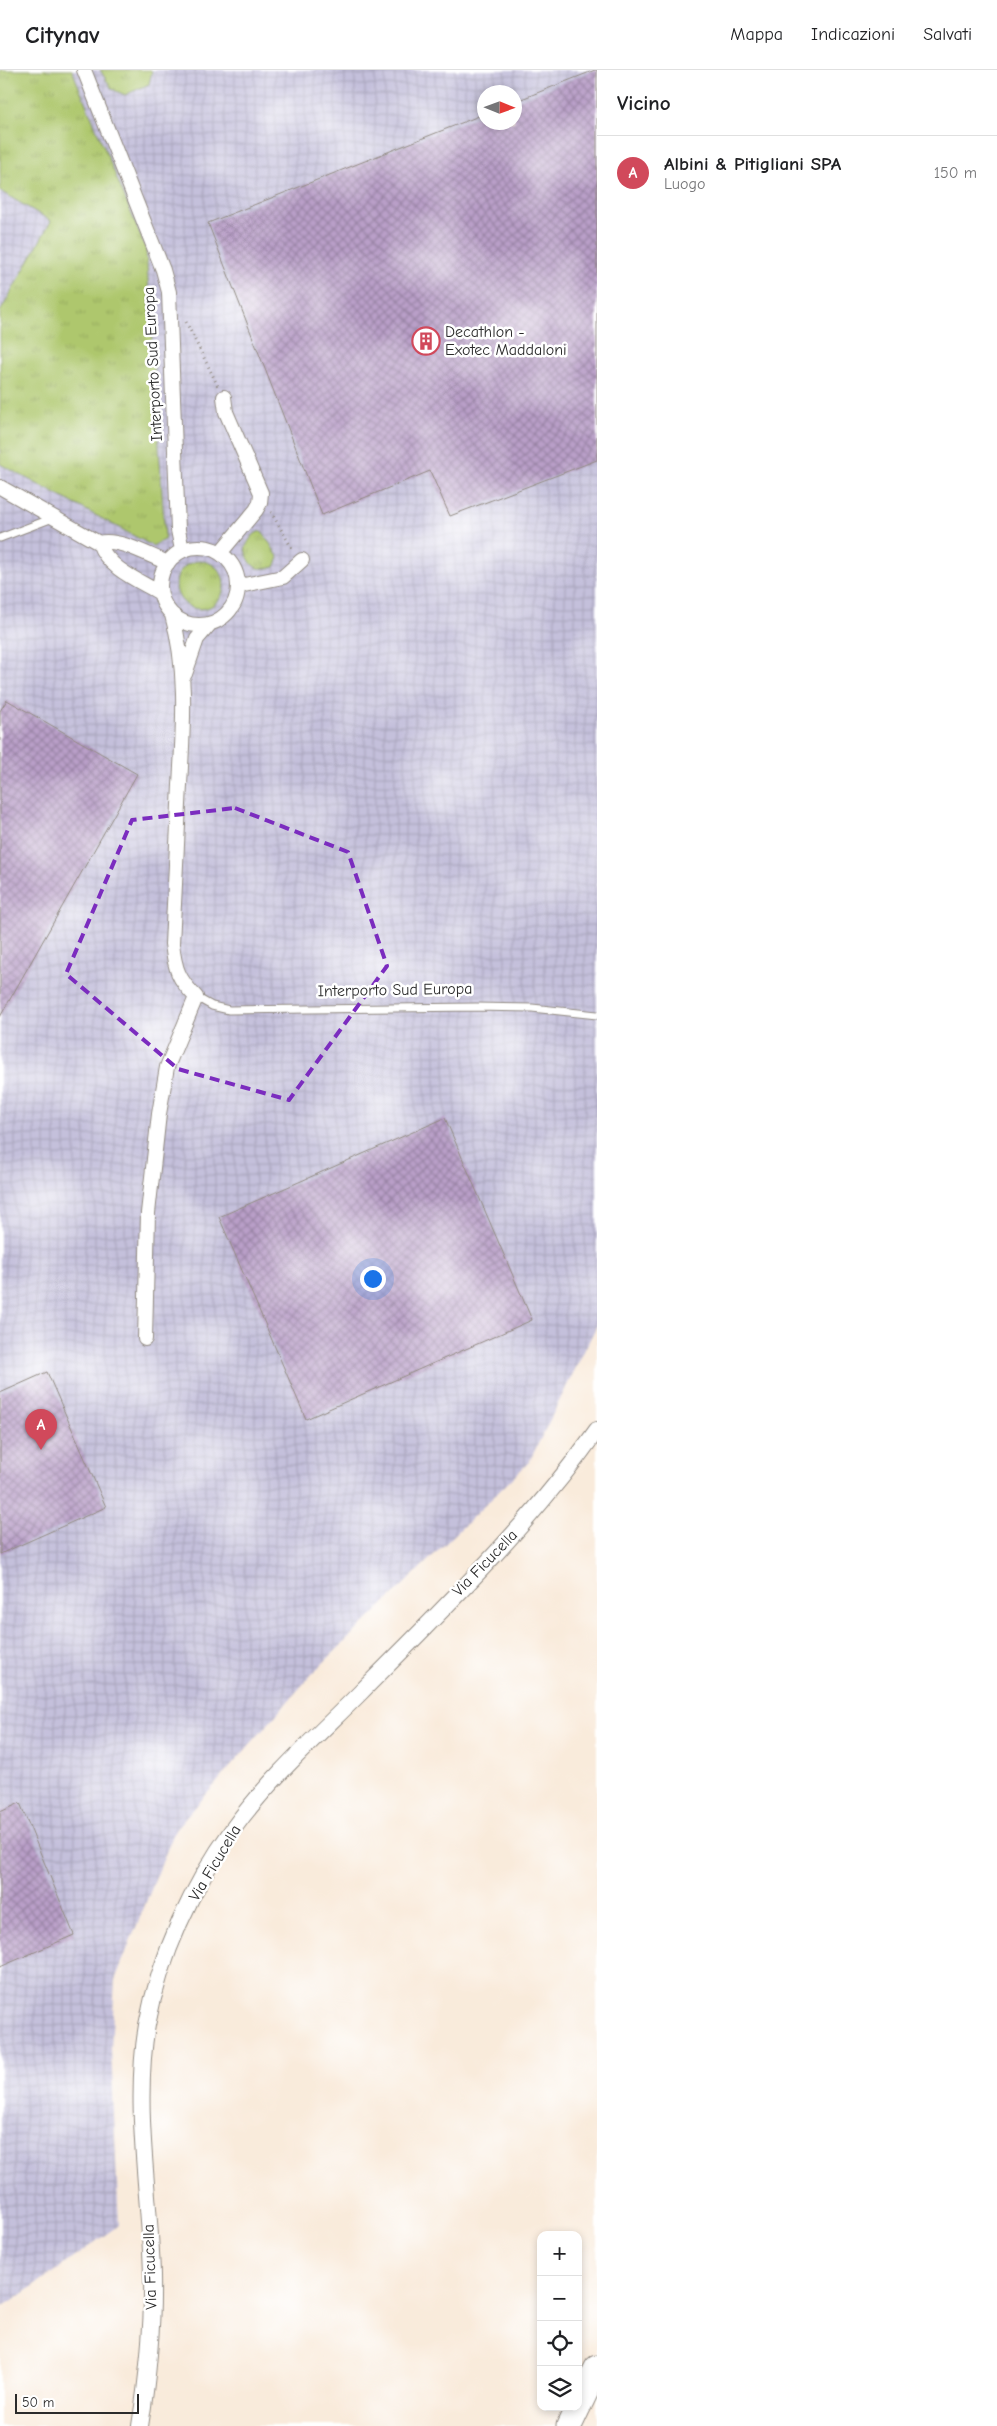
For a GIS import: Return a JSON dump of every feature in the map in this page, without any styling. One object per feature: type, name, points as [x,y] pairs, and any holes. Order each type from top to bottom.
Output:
[{"type":"highway","points":[[582,2399],[597,2368]]},
{"type":"highway","points":[[569,2426],[576,2411]]},
{"type":"street","name":"Interporto Sud Europa","points":[[84,70],[163,270],[169,292],[178,530],[182,550]]},
{"type":"street","points":[[220,553],[260,503],[260,493],[226,412],[224,397]]},
{"type":"street","points":[[0,487],[99,543],[104,555],[111,564],[160,593]]},
{"type":"street","points":[[99,543],[107,540],[118,543],[168,563]]},
{"type":"street","points":[[195,546],[208,547],[220,553],[230,561],[236,573],[238,586],[236,599],[230,611],[221,619],[209,625],[196,626],[183,622],[172,615],[164,605],[160,593],[160,580],[168,563],[182,550],[195,546]]},
{"type":"street","points":[[238,586],[283,577],[302,560]]},
{"type":"street","name":"Interporto Sud Europa","points":[[172,615],[178,635],[183,679],[181,766],[172,944],[175,966],[182,983],[196,997]]},
{"type":"street","name":"Interporto Sud Europa","points":[[183,679],[197,639],[209,625]]},
{"type":"street","points":[[145,1339],[148,1213],[158,1114],[167,1067],[196,997]]},
{"type":"street","name":"Via Ficucella","points":[[140,2426],[146,2387],[151,2330],[152,2275],[142,2128],[143,2072],[147,2027],[158,1980],[180,1922],[207,1870],[232,1830],[258,1798],[314,1737],[495,1555],[540,1504],[597,1430]]},
{"type":"lane","points":[[0,538],[54,518]]},
{"type":"lane","name":"Interporto Sud Europa","points":[[196,997],[212,1006],[229,1010],[476,1007],[532,1008],[597,1015]]},
{"type":"path","points":[[185,321],[224,397]]},
{"type":"path","points":[[260,493],[288,542],[302,560]]},
{"type":"highlighted area","points":[[235,808],[348,852],[387,966],[289,1100],[178,1069],[66,974],[132,820]]},
{"type":"shaded area","points":[[0,70],[597,70],[597,1325],[529,1462],[312,1674],[175,1830],[115,1980],[111,2049],[119,2225],[10,2303],[0,2308]]},
{"type":"green space","points":[[0,70],[72,70],[146,249],[165,539],[153,546],[0,464],[0,312],[51,221],[0,191]]},
{"type":"green space","points":[[100,70],[152,71],[149,84],[125,95],[112,89]]},
{"type":"green space","points":[[262,531],[279,558],[275,567],[256,567],[250,562],[245,550],[251,538],[256,533]]},
{"type":"green space","points":[[195,561],[205,561],[217,568],[224,580],[224,590],[217,602],[205,609],[195,609],[187,605],[180,598],[176,590],[176,580],[180,572],[187,565]]},
{"type":"building","name":"Decathlon - Exotec Maddaloni","points":[[597,70],[597,460],[450,516],[430,471],[322,515],[208,223],[477,117],[477,130],[522,130],[522,99]]},
{"type":"building","points":[[7,700],[137,774],[0,1017],[0,711]]},
{"type":"building","points":[[445,1118],[532,1320],[306,1419],[219,1217]]},
{"type":"building","points":[[47,1372],[106,1507],[0,1554],[0,1393]]},
{"type":"building","points":[[20,1803],[74,1935],[0,1967],[0,1812]]},
{"type":"place","name":"Decathlon - Exotec Maddaloni","points":[[426,341]]},
{"type":"place","name":"Albini & Pitigliani SPA","points":[[41,1450]]}]
